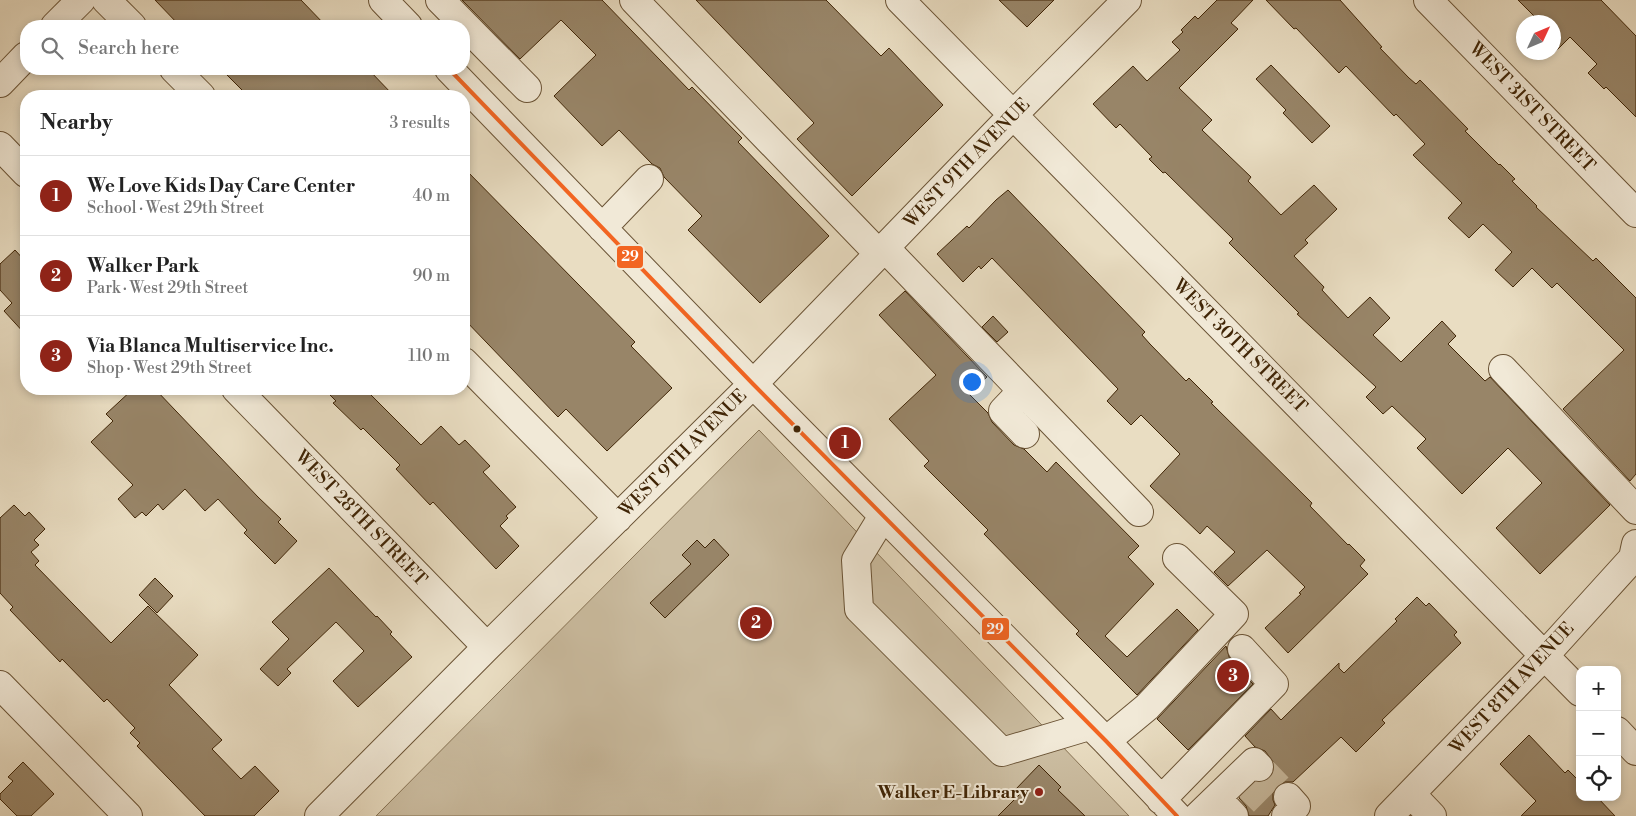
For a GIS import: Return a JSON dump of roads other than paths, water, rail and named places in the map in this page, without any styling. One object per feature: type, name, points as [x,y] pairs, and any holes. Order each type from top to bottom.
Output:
[{"type":"street","points":[[61,20],[81,0]]},
{"type":"street","points":[[106,0],[126,20]]},
{"type":"street","points":[[383,0],[402,20]]},
{"type":"street","points":[[440,0],[460,20]]},
{"type":"street","points":[[634,0],[1022,391],[1138,512]]},
{"type":"street","name":"WEST 30TH STREET","points":[[900,0],[1576,688]]},
{"type":"street","name":"WEST 9TH AVENUE","points":[[319,816],[753,384],[1127,0]]},
{"type":"street","name":"WEST 31ST STREET","points":[[1428,0],[1636,213]]},
{"type":"street","points":[[470,30],[527,88]]},
{"type":"street","points":[[0,83],[20,62]]},
{"type":"street","points":[[180,75],[195,90]]},
{"type":"street","points":[[455,75],[469,90]]},
{"type":"street","points":[[470,91],[753,384],[1169,808],[1274,684],[1242,649]]},
{"type":"street","points":[[0,146],[20,167]]},
{"type":"street","points":[[602,228],[649,179]]},
{"type":"street","points":[[470,368],[618,518]]},
{"type":"street","points":[[1503,370],[1636,510]]},
{"type":"street","points":[[1022,391],[1003,411],[1025,434]]},
{"type":"street","name":"WEST 28TH STREET","points":[[242,395],[487,647]]},
{"type":"street","points":[[883,516],[856,560],[859,609],[1002,752],[1097,734],[1147,707],[1234,614],[1177,558]]},
{"type":"street","name":"WEST 8TH AVENUE","points":[[1389,816],[1545,655],[1635,553]]},
{"type":"street","points":[[0,685],[121,813]]},
{"type":"street","points":[[1621,735],[1636,751]]},
{"type":"street","points":[[1217,810],[1247,775]]},
{"type":"street","points":[[1411,794],[1432,816]]},
{"type":"tunnel","points":[[1259,767],[1288,797]]},
{"type":"tunnel","points":[[1244,782],[1273,811]]},
{"type":"place","name":"We Love Kids Day Care Center","points":[[845,443]]},
{"type":"place","name":"Walker Park","points":[[756,623]]},
{"type":"place","name":"Via Blanca Multiservice Inc.","points":[[1233,676]]},
{"type":"place","name":"Walker E-Library","points":[[1039,792]]}]
